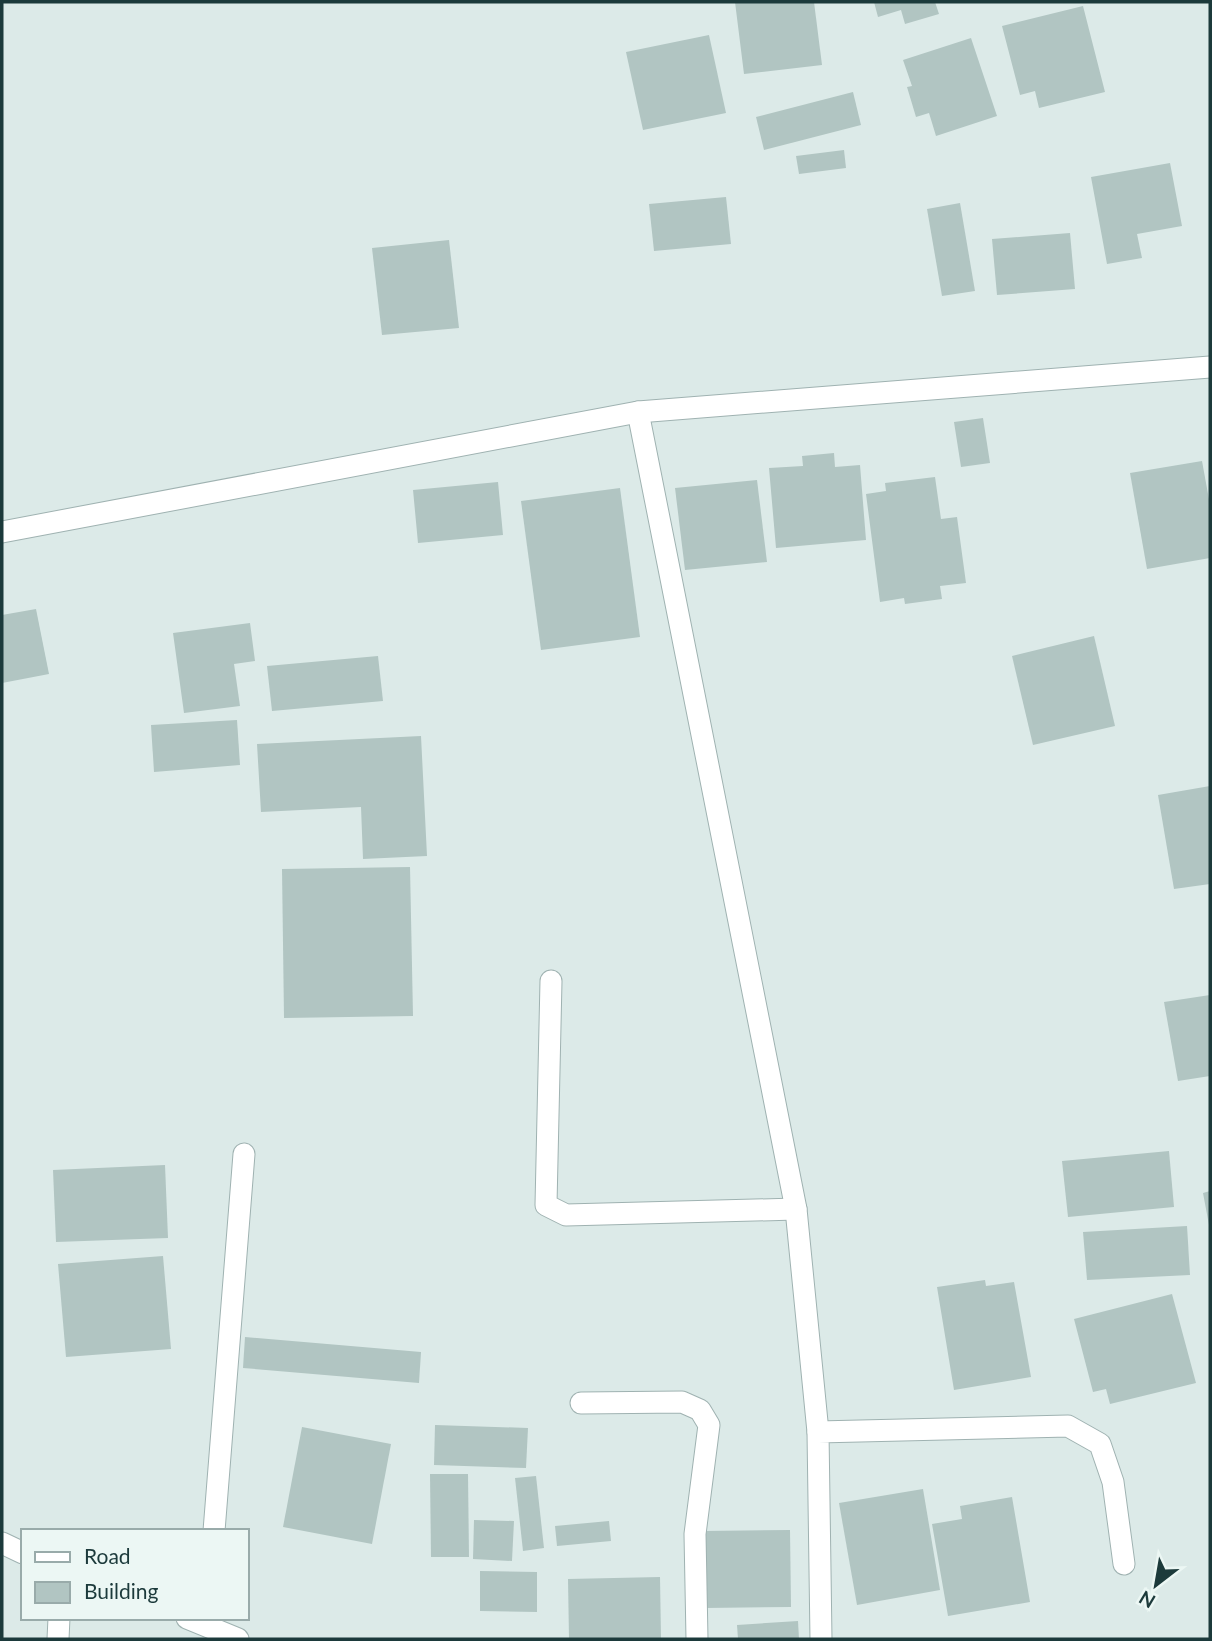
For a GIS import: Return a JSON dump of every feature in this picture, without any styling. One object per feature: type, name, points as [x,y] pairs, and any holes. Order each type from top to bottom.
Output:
[{"type":"street","points":[[2,532],[638,412],[1210,367]]},
{"type":"street","points":[[638,412],[796,1209],[818,1432],[821,1639]]},
{"type":"street","points":[[551,981],[546,1205],[566,1215],[796,1209]]},
{"type":"street","points":[[214,1529],[244,1154]]},
{"type":"street","points":[[581,1403],[682,1402],[700,1410],[709,1424],[695,1534],[696,1639]]},
{"type":"street","points":[[818,1432],[1068,1426],[1100,1444],[1113,1482],[1124,1564]]},
{"type":"street","points":[[2,1543],[21,1552]]},
{"type":"street","points":[[58,1639],[59,1620]]},
{"type":"street","points":[[200,1621],[238,1639]]},
{"type":"building","points":[[735,2],[814,2],[822,65],[744,74]]},
{"type":"building","points":[[874,2],[935,2],[939,14],[905,24],[901,10],[878,17]]},
{"type":"building","points":[[1083,6],[1105,92],[1039,108],[1035,91],[1020,95],[1002,26]]},
{"type":"building","points":[[709,35],[726,113],[643,130],[626,52]]},
{"type":"building","points":[[971,38],[997,116],[936,136],[929,113],[916,117],[907,87],[912,86],[903,60]]},
{"type":"building","points":[[853,92],[861,125],[764,150],[756,117]]},
{"type":"building","points":[[844,150],[846,168],[799,174],[796,156]]},
{"type":"building","points":[[1170,163],[1182,226],[1137,234],[1142,258],[1107,264],[1091,177]]},
{"type":"building","points":[[726,197],[731,244],[654,251],[649,204]]},
{"type":"building","points":[[960,203],[975,291],[942,296],[927,209]]},
{"type":"building","points":[[1070,233],[1075,289],[997,295],[992,239]]},
{"type":"building","points":[[449,240],[459,328],[382,335],[372,248]]},
{"type":"building","points":[[983,418],[990,463],[961,467],[954,422]]},
{"type":"building","points":[[834,453],[835,467],[860,465],[866,540],[776,548],[769,468],[803,466],[802,456]]},
{"type":"building","points":[[1202,461],[1210,505],[1210,558],[1147,569],[1130,473]]},
{"type":"building","points":[[935,477],[941,519],[957,517],[966,583],[940,586],[942,599],[905,604],[904,598],[880,602],[866,494],[886,491],[885,483]]},
{"type":"building","points":[[757,480],[767,562],[685,570],[675,488]]},
{"type":"building","points":[[498,482],[503,535],[418,543],[413,490]]},
{"type":"building","points":[[620,488],[640,637],[541,650],[521,501]]},
{"type":"building","points":[[36,609],[49,674],[2,683],[2,615]]},
{"type":"building","points":[[250,623],[255,661],[234,664],[240,706],[184,713],[173,633]]},
{"type":"building","points":[[1094,636],[1115,726],[1033,745],[1012,656]]},
{"type":"building","points":[[378,656],[383,701],[272,711],[267,666]]},
{"type":"building","points":[[237,720],[240,765],[154,772],[151,725]]},
{"type":"building","points":[[421,736],[427,856],[363,859],[361,807],[261,812],[257,744]]},
{"type":"building","points":[[1210,786],[1210,884],[1174,889],[1158,795]]},
{"type":"building","points":[[410,867],[413,1016],[284,1018],[282,869]]},
{"type":"building","points":[[1210,995],[1210,1076],[1178,1081],[1164,1002]]},
{"type":"building","points":[[1169,1151],[1174,1207],[1068,1217],[1062,1161]]},
{"type":"building","points":[[165,1165],[168,1238],[56,1242],[53,1170]]},
{"type":"building","points":[[1210,1191],[1210,1225],[1209,1225],[1203,1193]]},
{"type":"building","points":[[1187,1226],[1190,1275],[1087,1280],[1083,1232]]},
{"type":"building","points":[[163,1256],[171,1349],[66,1357],[58,1264]]},
{"type":"building","points":[[985,1280],[986,1286],[1014,1282],[1031,1377],[954,1390],[937,1287]]},
{"type":"building","points":[[1172,1294],[1196,1383],[1110,1404],[1106,1389],[1093,1392],[1074,1319]]},
{"type":"building","points":[[245,1337],[421,1352],[419,1383],[243,1368]]},
{"type":"building","points":[[435,1425],[528,1428],[526,1468],[434,1465]]},
{"type":"building","points":[[302,1427],[391,1444],[372,1544],[283,1527]]},
{"type":"building","points":[[430,1474],[468,1474],[469,1557],[431,1557]]},
{"type":"building","points":[[536,1476],[544,1548],[523,1551],[515,1478]]},
{"type":"building","points":[[923,1489],[940,1590],[857,1605],[839,1503]]},
{"type":"building","points":[[1012,1497],[1030,1602],[948,1616],[932,1524],[962,1519],[960,1506]]},
{"type":"building","points":[[474,1520],[514,1521],[512,1561],[473,1559]]},
{"type":"building","points":[[609,1521],[611,1541],[557,1546],[555,1526]]},
{"type":"building","points":[[790,1530],[791,1607],[705,1608],[703,1531]]},
{"type":"building","points":[[480,1571],[537,1572],[537,1612],[480,1611]]},
{"type":"building","points":[[660,1577],[661,1639],[569,1639],[568,1579]]},
{"type":"building","points":[[798,1621],[799,1639],[738,1639],[737,1625]]}]
